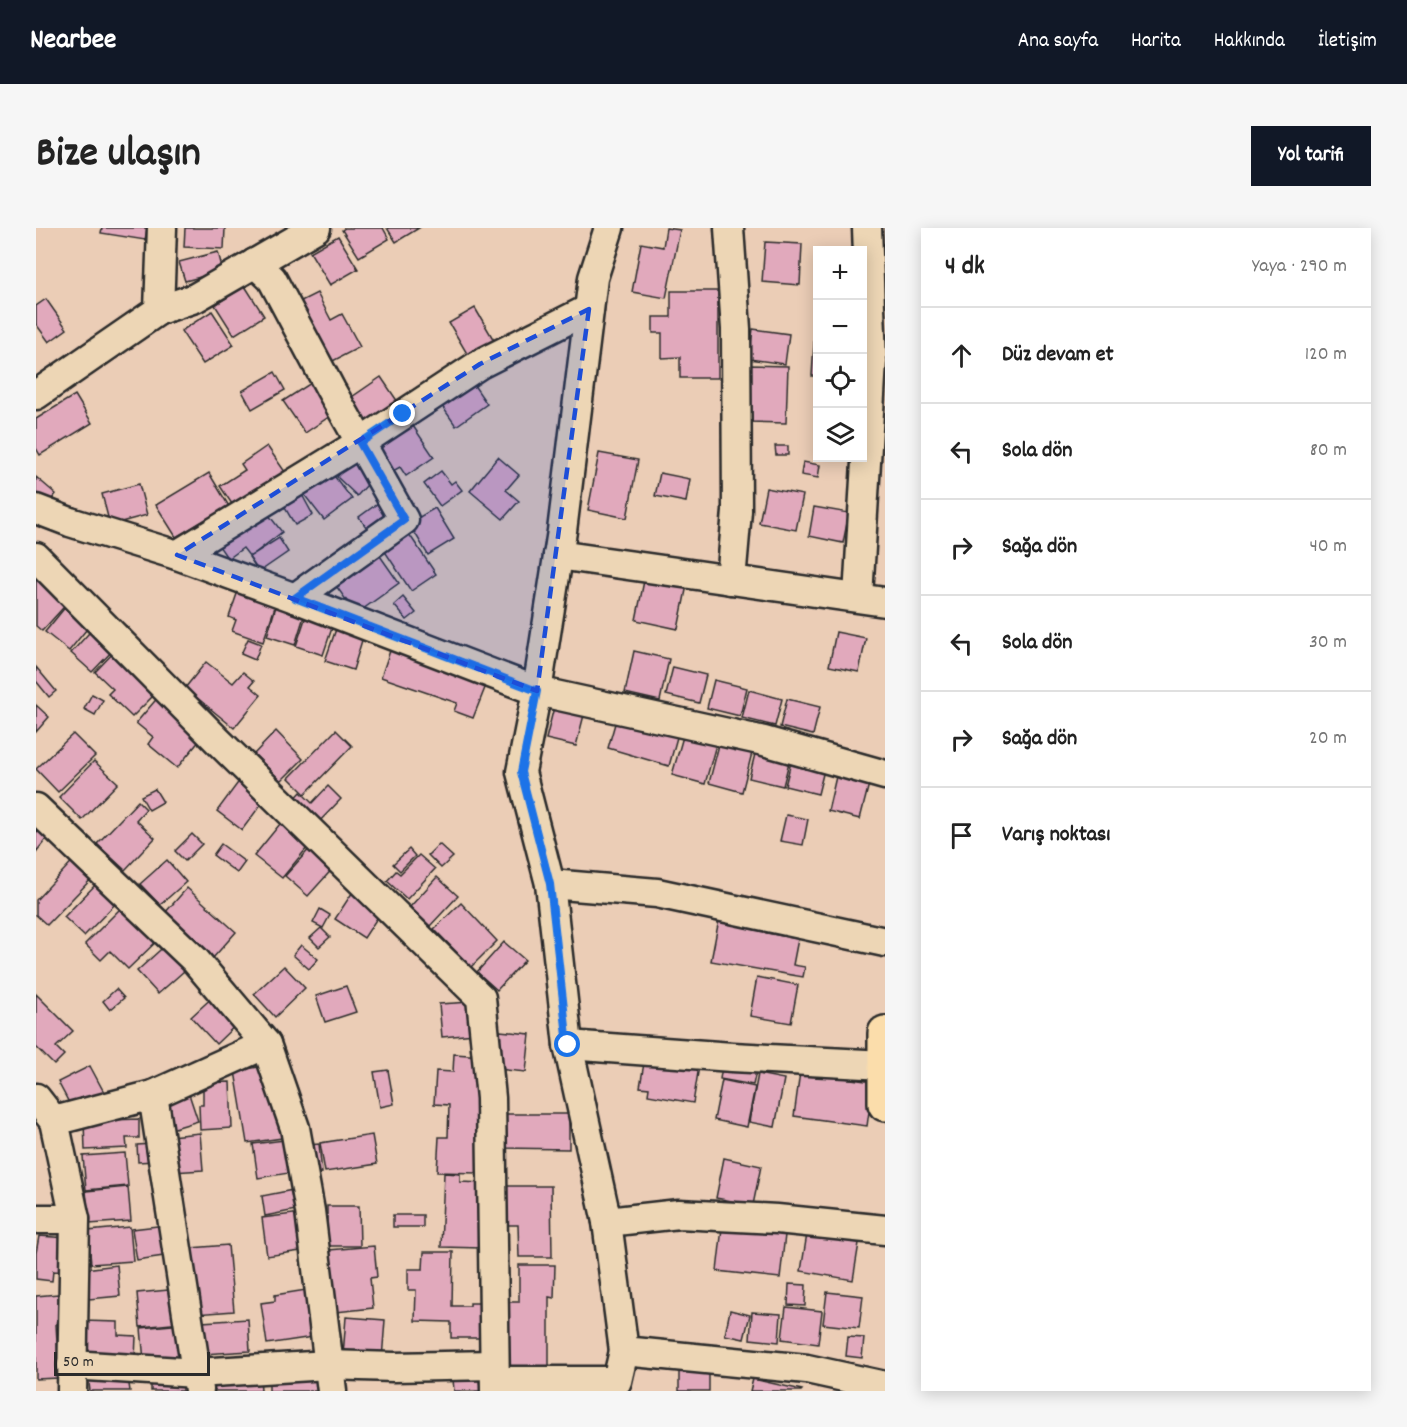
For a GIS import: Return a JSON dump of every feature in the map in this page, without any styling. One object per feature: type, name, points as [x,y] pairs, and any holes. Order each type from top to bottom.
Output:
[{"type":"main road","points":[[885,1033],[885,1104]]},
{"type":"street","points":[[159,310],[162,228]]},
{"type":"street","points":[[36,395],[159,310],[195,298],[316,228]]},
{"type":"street","points":[[36,1098],[54,1121],[75,1220],[72,1378],[197,1382],[330,1378],[394,1367],[495,1379],[617,1381],[624,1351],[607,1222],[568,1045],[550,884],[521,772],[537,691],[558,555],[593,278],[609,228]]},
{"type":"street","points":[[729,228],[736,329],[738,511],[731,580]]},
{"type":"street","points":[[558,555],[871,600],[872,361],[867,228]]},
{"type":"street","points":[[255,263],[272,279],[404,520],[295,598]]},
{"type":"street","points":[[177,555],[360,443],[480,364],[589,309]]},
{"type":"street","points":[[36,509],[101,533],[177,555],[537,691],[764,741],[885,775]]},
{"type":"street","points":[[36,557],[218,741],[481,998],[491,1098],[495,1379]]},
{"type":"street","points":[[36,808],[195,960],[266,1044],[295,1128],[310,1211],[330,1378]]},
{"type":"street","points":[[550,884],[657,894],[885,942]]},
{"type":"street","points":[[54,1121],[153,1095],[266,1044]]},
{"type":"street","points":[[568,1045],[885,1065]]},
{"type":"street","points":[[153,1095],[197,1382]]},
{"type":"street","points":[[607,1222],[679,1214],[885,1230]]},
{"type":"street","points":[[36,1219],[75,1220]]},
{"type":"street","points":[[624,1351],[807,1369],[885,1386]]},
{"type":"highlighted area","points":[[589,309],[537,691],[177,555],[480,364]]},
{"type":"building","points":[[102,228],[147,228],[145,240],[101,233]]},
{"type":"building","points":[[185,228],[225,228],[224,249],[184,247]]},
{"type":"building","points":[[345,228],[383,228],[389,239],[359,257],[342,230]]},
{"type":"building","points":[[387,228],[419,228],[396,242]]},
{"type":"building","points":[[666,228],[680,230],[666,298],[632,292],[641,243],[663,247]]},
{"type":"building","points":[[338,236],[358,269],[330,285],[310,252]]},
{"type":"building","points":[[765,242],[802,244],[800,285],[762,282]]},
{"type":"building","points":[[218,252],[223,271],[185,281],[179,262]]},
{"type":"building","points":[[245,286],[264,316],[234,335],[215,305]]},
{"type":"building","points":[[671,291],[718,291],[718,378],[680,378],[680,357],[662,358],[662,333],[653,333],[653,317],[671,317]]},
{"type":"building","points":[[317,293],[331,320],[342,314],[360,347],[327,364],[295,304]]},
{"type":"building","points":[[46,299],[67,329],[49,342],[36,324],[36,306]]},
{"type":"building","points":[[475,308],[495,342],[469,357],[449,323]]},
{"type":"building","points":[[212,311],[234,345],[203,364],[181,331]]},
{"type":"building","points":[[753,329],[789,334],[785,364],[749,359]]},
{"type":"building","points":[[748,365],[788,366],[786,423],[747,422]]},
{"type":"building","points":[[275,372],[285,390],[252,409],[242,391]]},
{"type":"building","points":[[381,377],[402,408],[370,429],[349,399]]},
{"type":"building","points":[[469,378],[487,404],[456,426],[437,399]]},
{"type":"building","points":[[311,383],[333,414],[305,433],[283,401]]},
{"type":"building","points":[[75,395],[92,423],[40,455],[36,448],[36,419]]},
{"type":"building","points":[[407,417],[434,457],[406,476],[400,467],[393,471],[372,440]]},
{"type":"building","points":[[267,446],[290,479],[238,513],[220,486],[245,470],[241,464]]},
{"type":"building","points":[[775,446],[788,446],[788,455],[776,455]]},
{"type":"building","points":[[599,453],[638,460],[627,518],[588,510]]},
{"type":"building","points":[[357,455],[377,474],[357,496],[337,477]]},
{"type":"building","points":[[498,457],[519,475],[506,490],[519,501],[503,519],[470,491]]},
{"type":"building","points":[[803,462],[820,465],[818,478],[801,475]]},
{"type":"building","points":[[441,471],[451,484],[455,481],[462,490],[440,506],[424,484]]},
{"type":"building","points":[[331,472],[352,499],[324,520],[303,493]]},
{"type":"building","points":[[209,473],[236,518],[229,522],[222,510],[176,537],[156,505]]},
{"type":"building","points":[[660,473],[690,479],[686,502],[655,496]]},
{"type":"building","points":[[36,477],[56,494],[45,508],[36,500]]},
{"type":"building","points":[[139,484],[147,515],[110,525],[102,494]]},
{"type":"building","points":[[766,488],[803,495],[796,530],[759,523]]},
{"type":"building","points":[[300,491],[313,515],[295,525],[281,501]]},
{"type":"building","points":[[381,501],[395,521],[373,537],[359,517]]},
{"type":"building","points":[[814,507],[849,513],[843,543],[809,536]]},
{"type":"building","points":[[435,508],[454,539],[428,555],[409,523]]},
{"type":"building","points":[[265,510],[282,532],[250,557],[243,548],[228,559],[219,546]]},
{"type":"building","points":[[409,534],[436,574],[411,591],[384,550]]},
{"type":"building","points":[[279,538],[288,552],[259,572],[249,557]]},
{"type":"building","points":[[378,553],[399,583],[356,614],[334,583]]},
{"type":"building","points":[[36,565],[72,598],[42,631],[36,626]]},
{"type":"building","points":[[645,576],[687,585],[678,629],[636,620]]},
{"type":"building","points":[[239,588],[277,601],[263,642],[232,631],[236,620],[229,617]]},
{"type":"building","points":[[403,597],[416,613],[407,620],[394,605]]},
{"type":"building","points":[[71,600],[95,619],[69,651],[45,632]]},
{"type":"building","points":[[277,603],[305,613],[295,645],[267,636]]},
{"type":"building","points":[[307,613],[334,622],[323,655],[296,646]]},
{"type":"building","points":[[97,624],[119,644],[92,672],[71,653]]},
{"type":"building","points":[[336,629],[363,637],[353,670],[325,661]]},
{"type":"building","points":[[836,632],[866,638],[859,672],[829,666]]},
{"type":"building","points":[[248,639],[261,644],[255,660],[241,654]]},
{"type":"building","points":[[392,645],[489,678],[473,718],[454,711],[457,703],[381,677]]},
{"type":"building","points":[[117,649],[159,690],[132,717],[108,694],[113,689],[95,672]]},
{"type":"building","points":[[634,651],[669,659],[660,701],[625,693]]},
{"type":"building","points":[[206,662],[233,683],[243,672],[254,681],[250,686],[261,695],[234,728],[185,688]]},
{"type":"building","points":[[36,667],[56,691],[49,697],[36,681]]},
{"type":"building","points":[[673,667],[706,675],[699,703],[666,695]]},
{"type":"building","points":[[714,680],[747,688],[740,716],[707,708]]},
{"type":"building","points":[[749,690],[782,699],[775,726],[742,718]]},
{"type":"building","points":[[92,694],[103,700],[95,715],[84,709]]},
{"type":"building","points":[[160,695],[205,734],[177,768],[148,744],[153,737],[136,723]]},
{"type":"building","points":[[787,699],[820,707],[813,735],[780,727]]},
{"type":"building","points":[[555,703],[585,711],[576,746],[546,739]]},
{"type":"building","points":[[36,705],[49,717],[36,732]]},
{"type":"building","points":[[618,713],[679,730],[669,766],[608,748]]},
{"type":"building","points":[[336,730],[352,746],[305,794],[289,778]]},
{"type":"building","points":[[276,731],[303,759],[281,781],[254,754]]},
{"type":"building","points":[[684,733],[717,741],[705,784],[672,775]]},
{"type":"building","points":[[73,734],[95,756],[58,792],[36,769]]},
{"type":"building","points":[[720,741],[753,749],[742,792],[709,783]]},
{"type":"building","points":[[756,750],[790,758],[783,786],[749,778]]},
{"type":"building","points":[[792,758],[825,766],[818,794],[785,786]]},
{"type":"building","points":[[94,761],[118,783],[82,820],[59,797]]},
{"type":"building","points":[[838,768],[871,776],[860,819],[828,811]]},
{"type":"building","points":[[240,780],[265,799],[242,830],[217,811]]},
{"type":"building","points":[[328,786],[341,799],[316,825],[292,802],[301,792],[312,803]]},
{"type":"building","points":[[155,789],[163,802],[149,810],[141,796]]},
{"type":"building","points":[[138,801],[146,809],[136,820],[155,838],[125,870],[97,844]]},
{"type":"building","points":[[786,815],[808,819],[803,845],[780,841]]},
{"type":"building","points":[[284,819],[312,842],[282,878],[254,856]]},
{"type":"building","points":[[36,821],[51,833],[36,852]]},
{"type":"building","points":[[192,834],[202,844],[185,861],[175,851]]},
{"type":"building","points":[[221,844],[245,862],[237,873],[213,855]]},
{"type":"building","points":[[439,844],[453,857],[441,868],[428,855]]},
{"type":"building","points":[[313,845],[336,865],[308,896],[285,876]]},
{"type":"building","points":[[409,849],[415,856],[400,871],[393,864]]},
{"type":"building","points":[[80,853],[99,871],[47,925],[36,915],[36,900]]},
{"type":"building","points":[[419,855],[435,869],[407,899],[387,881],[396,871],[400,874]]},
{"type":"building","points":[[167,860],[186,882],[160,905],[140,884]]},
{"type":"building","points":[[437,877],[458,896],[430,926],[410,907]]},
{"type":"building","points":[[100,880],[120,899],[84,936],[64,917]]},
{"type":"building","points":[[187,888],[236,932],[213,958],[164,914]]},
{"type":"building","points":[[354,890],[383,909],[364,938],[335,919]]},
{"type":"building","points":[[126,903],[160,938],[128,969],[110,951],[101,960],[85,944]]},
{"type":"building","points":[[461,903],[497,941],[471,967],[434,929]]},
{"type":"building","points":[[320,909],[330,915],[323,928],[313,923]]},
{"type":"building","points":[[720,914],[768,923],[766,933],[798,939],[793,965],[805,967],[803,977],[711,961]]},
{"type":"building","points":[[321,928],[330,937],[319,947],[310,938]]},
{"type":"building","points":[[170,941],[192,964],[158,994],[137,971]]},
{"type":"building","points":[[504,942],[525,960],[497,990],[477,972]]},
{"type":"building","points":[[301,945],[318,959],[309,969],[293,955]]},
{"type":"building","points":[[284,966],[305,988],[275,1017],[254,994]]},
{"type":"building","points":[[757,977],[798,985],[791,1023],[750,1016]]},
{"type":"building","points":[[346,986],[356,1012],[325,1022],[316,996]]},
{"type":"building","points":[[116,989],[124,998],[110,1010],[103,1001]]},
{"type":"building","points":[[217,993],[242,1019],[216,1044],[191,1017]]},
{"type":"building","points":[[36,994],[73,1031],[56,1047],[64,1055],[54,1065],[36,1047]]},
{"type":"building","points":[[472,1002],[475,1034],[442,1037],[439,1004]]},
{"type":"building","points":[[500,1031],[530,1034],[526,1072],[497,1069]]},
{"type":"building","points":[[454,1054],[483,1056],[478,1173],[437,1172],[439,1137],[448,1137],[449,1105],[434,1104],[436,1071],[453,1072]]},
{"type":"building","points":[[645,1057],[699,1066],[693,1103],[648,1095],[649,1088],[640,1087]]},
{"type":"building","points":[[723,1061],[757,1067],[753,1085],[720,1079]]},
{"type":"building","points":[[270,1065],[282,1138],[247,1143],[235,1071]]},
{"type":"building","points":[[90,1066],[106,1096],[74,1112],[58,1082]]},
{"type":"building","points":[[388,1070],[394,1104],[380,1107],[374,1072]]},
{"type":"building","points":[[800,1072],[873,1082],[867,1126],[794,1116]]},
{"type":"building","points":[[758,1074],[784,1079],[775,1127],[749,1122]]},
{"type":"building","points":[[722,1080],[755,1087],[747,1127],[714,1120]]},
{"type":"building","points":[[230,1082],[232,1128],[200,1130],[199,1105],[203,1105],[203,1083]]},
{"type":"building","points":[[188,1091],[198,1121],[168,1130],[159,1100]]},
{"type":"building","points":[[502,1114],[569,1114],[569,1149],[502,1148]]},
{"type":"building","points":[[139,1119],[139,1138],[126,1138],[127,1148],[85,1150],[84,1121]]},
{"type":"building","points":[[200,1133],[203,1170],[173,1172],[170,1136]]},
{"type":"building","points":[[372,1135],[377,1164],[325,1172],[320,1143]]},
{"type":"building","points":[[284,1140],[289,1173],[258,1178],[253,1144]]},
{"type":"building","points":[[153,1144],[155,1161],[138,1162],[137,1145]]},
{"type":"building","points":[[319,1144],[322,1173],[312,1174],[309,1145]]},
{"type":"building","points":[[125,1153],[128,1186],[86,1190],[83,1156]]},
{"type":"building","points":[[724,1158],[761,1166],[753,1205],[716,1198]]},
{"type":"building","points":[[444,1173],[460,1174],[460,1182],[484,1183],[482,1248],[441,1247]]},
{"type":"building","points":[[505,1186],[551,1186],[552,1257],[519,1257],[518,1225],[505,1225]]},
{"type":"building","points":[[128,1187],[131,1221],[89,1224],[86,1191]]},
{"type":"building","points":[[298,1189],[301,1209],[265,1216],[262,1196]]},
{"type":"building","points":[[327,1206],[359,1206],[360,1246],[327,1246]]},
{"type":"building","points":[[301,1213],[307,1250],[267,1256],[262,1218]]},
{"type":"building","points":[[393,1215],[423,1215],[423,1227],[393,1227]]},
{"type":"building","points":[[166,1225],[170,1255],[137,1260],[132,1229]]},
{"type":"building","points":[[130,1227],[133,1261],[91,1264],[88,1231]]},
{"type":"building","points":[[722,1228],[785,1235],[780,1278],[717,1271]]},
{"type":"building","points":[[807,1234],[859,1243],[853,1280],[801,1271]]},
{"type":"building","points":[[39,1236],[68,1238],[65,1272],[53,1271],[52,1281],[36,1279],[36,1253]]},
{"type":"building","points":[[228,1245],[234,1311],[196,1314],[191,1248]]},
{"type":"building","points":[[374,1246],[377,1277],[370,1278],[373,1308],[336,1312],[329,1250]]},
{"type":"building","points":[[424,1252],[453,1252],[452,1306],[493,1303],[493,1338],[451,1338],[451,1322],[415,1321],[416,1290],[408,1290],[408,1269],[423,1269]]},
{"type":"building","points":[[117,1265],[120,1296],[89,1299],[85,1269]]},
{"type":"building","points":[[519,1265],[555,1265],[554,1298],[549,1297],[549,1374],[509,1374],[509,1302],[519,1302]]},
{"type":"building","points":[[789,1284],[806,1285],[805,1306],[788,1305]]},
{"type":"building","points":[[179,1289],[182,1323],[140,1327],[137,1293]]},
{"type":"building","points":[[312,1289],[319,1336],[267,1344],[261,1303],[275,1301],[275,1295]]},
{"type":"building","points":[[827,1292],[863,1296],[859,1328],[823,1324]]},
{"type":"building","points":[[58,1294],[60,1324],[56,1324],[59,1378],[36,1379],[36,1296]]},
{"type":"building","points":[[786,1307],[822,1311],[818,1344],[782,1339]]},
{"type":"building","points":[[730,1310],[750,1315],[744,1339],[725,1335]]},
{"type":"building","points":[[752,1312],[781,1314],[779,1342],[750,1339]]},
{"type":"building","points":[[346,1317],[385,1320],[382,1359],[343,1356]]},
{"type":"building","points":[[248,1319],[250,1351],[203,1354],[202,1322]]},
{"type":"building","points":[[83,1321],[118,1322],[118,1335],[136,1336],[135,1359],[81,1356]]},
{"type":"building","points":[[183,1324],[186,1358],[144,1361],[141,1328]]},
{"type":"building","points":[[848,1337],[864,1338],[862,1358],[846,1356]]},
{"type":"building","points":[[679,1364],[709,1365],[709,1391],[679,1391]]},
{"type":"building","points":[[127,1370],[130,1391],[90,1391],[88,1375]]},
{"type":"building","points":[[260,1375],[261,1391],[213,1391],[212,1377]]},
{"type":"building","points":[[269,1376],[324,1376],[324,1391],[269,1391]]},
{"type":"building","points":[[487,1377],[488,1391],[454,1391],[453,1379]]},
{"type":"building","points":[[192,1379],[193,1391],[151,1391],[151,1382]]},
{"type":"building","points":[[753,1379],[802,1390],[750,1391]]},
{"type":"route","points":[[403,414],[360,443],[404,520],[295,598],[537,691],[521,772],[550,884],[568,1045]]}]
